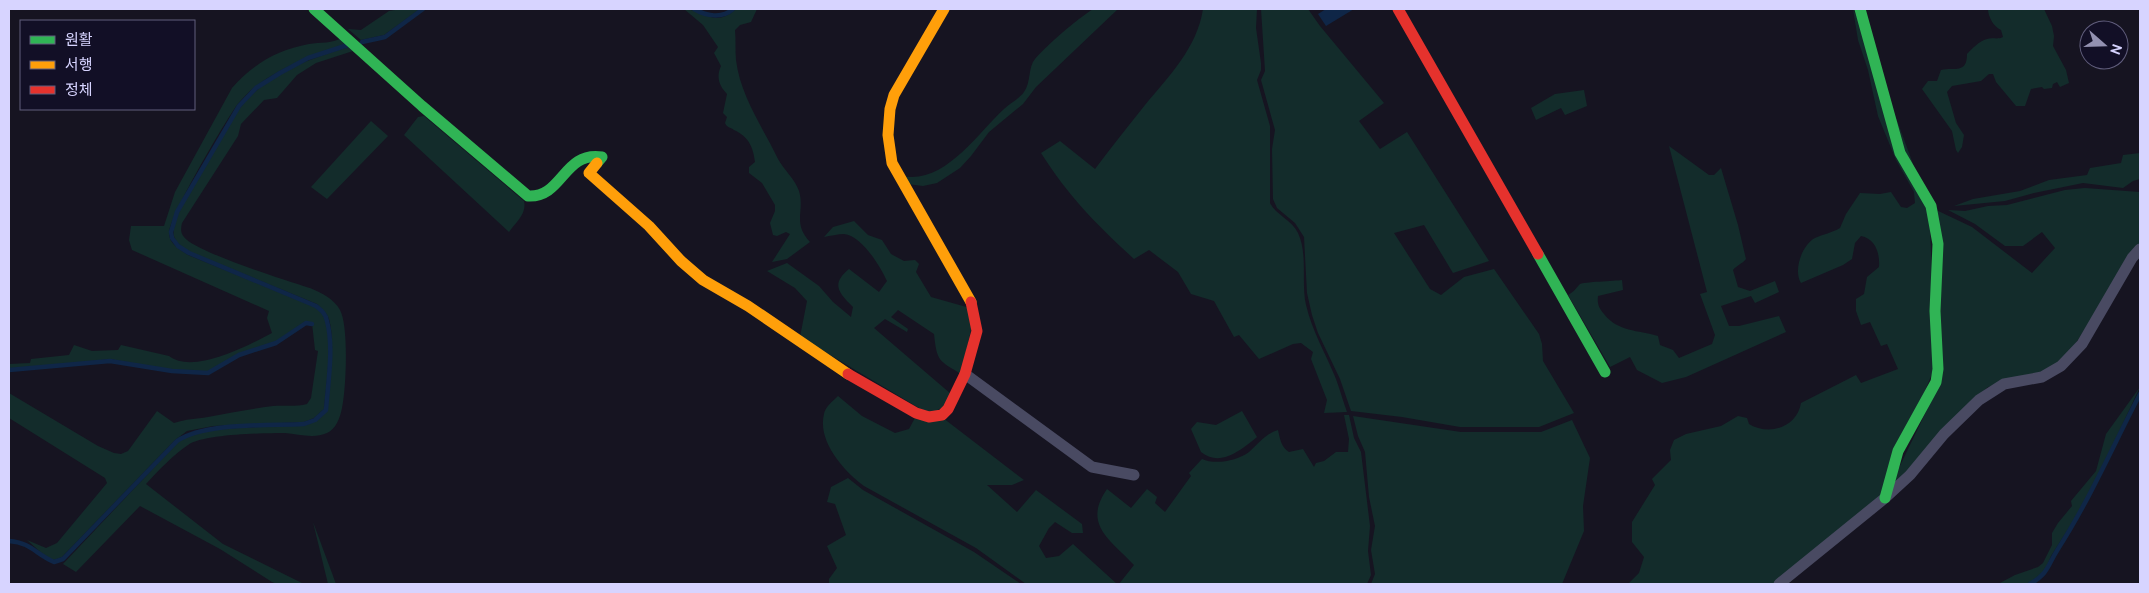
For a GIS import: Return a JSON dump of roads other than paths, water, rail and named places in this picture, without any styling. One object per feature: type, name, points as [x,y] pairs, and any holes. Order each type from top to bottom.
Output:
[{"type":"street","points":[[314,9],[528,196],[537,197],[551,189],[586,155],[595,154],[602,157],[589,173],[649,226],[703,280],[748,306],[854,379],[916,412],[934,417],[942,415],[948,409],[965,374],[977,330],[973,306],[944,251],[892,163],[888,135],[890,108],[894,95],[944,9]]},
{"type":"street","points":[[1398,9],[1606,372]]},
{"type":"street","points":[[1860,9],[1900,153],[1932,206],[1938,244],[1935,311],[1938,369],[1936,382],[1898,450],[1885,498]]},
{"type":"street","points":[[1779,584],[1885,498],[1910,475],[1944,434],[1979,400],[2004,384],[2042,377],[2053,372],[2072,356],[2091,330],[2132,258],[2140,249]]},
{"type":"street","points":[[965,374],[1092,467],[1134,476]]},
{"type":"water","points":[[1326,9],[1354,9],[1326,26],[1318,14]]},
{"type":"waterway","points":[[362,42],[385,37],[423,9]]},
{"type":"waterway","points":[[694,9],[714,15],[724,14],[733,9]]},
{"type":"waterway","points":[[9,541],[28,546],[54,562],[63,559],[177,441],[189,435],[220,428],[304,424],[315,420],[326,410],[330,342],[329,331],[323,312],[316,306],[189,253],[178,246],[172,238],[171,232],[177,212],[239,106],[256,88],[308,58],[348,45]]},
{"type":"waterway","points":[[9,370],[110,361],[172,371],[208,373],[239,355],[276,343],[306,323],[312,324]]},
{"type":"waterway","points":[[2030,584],[2044,573],[2070,530],[2140,394]]}]
